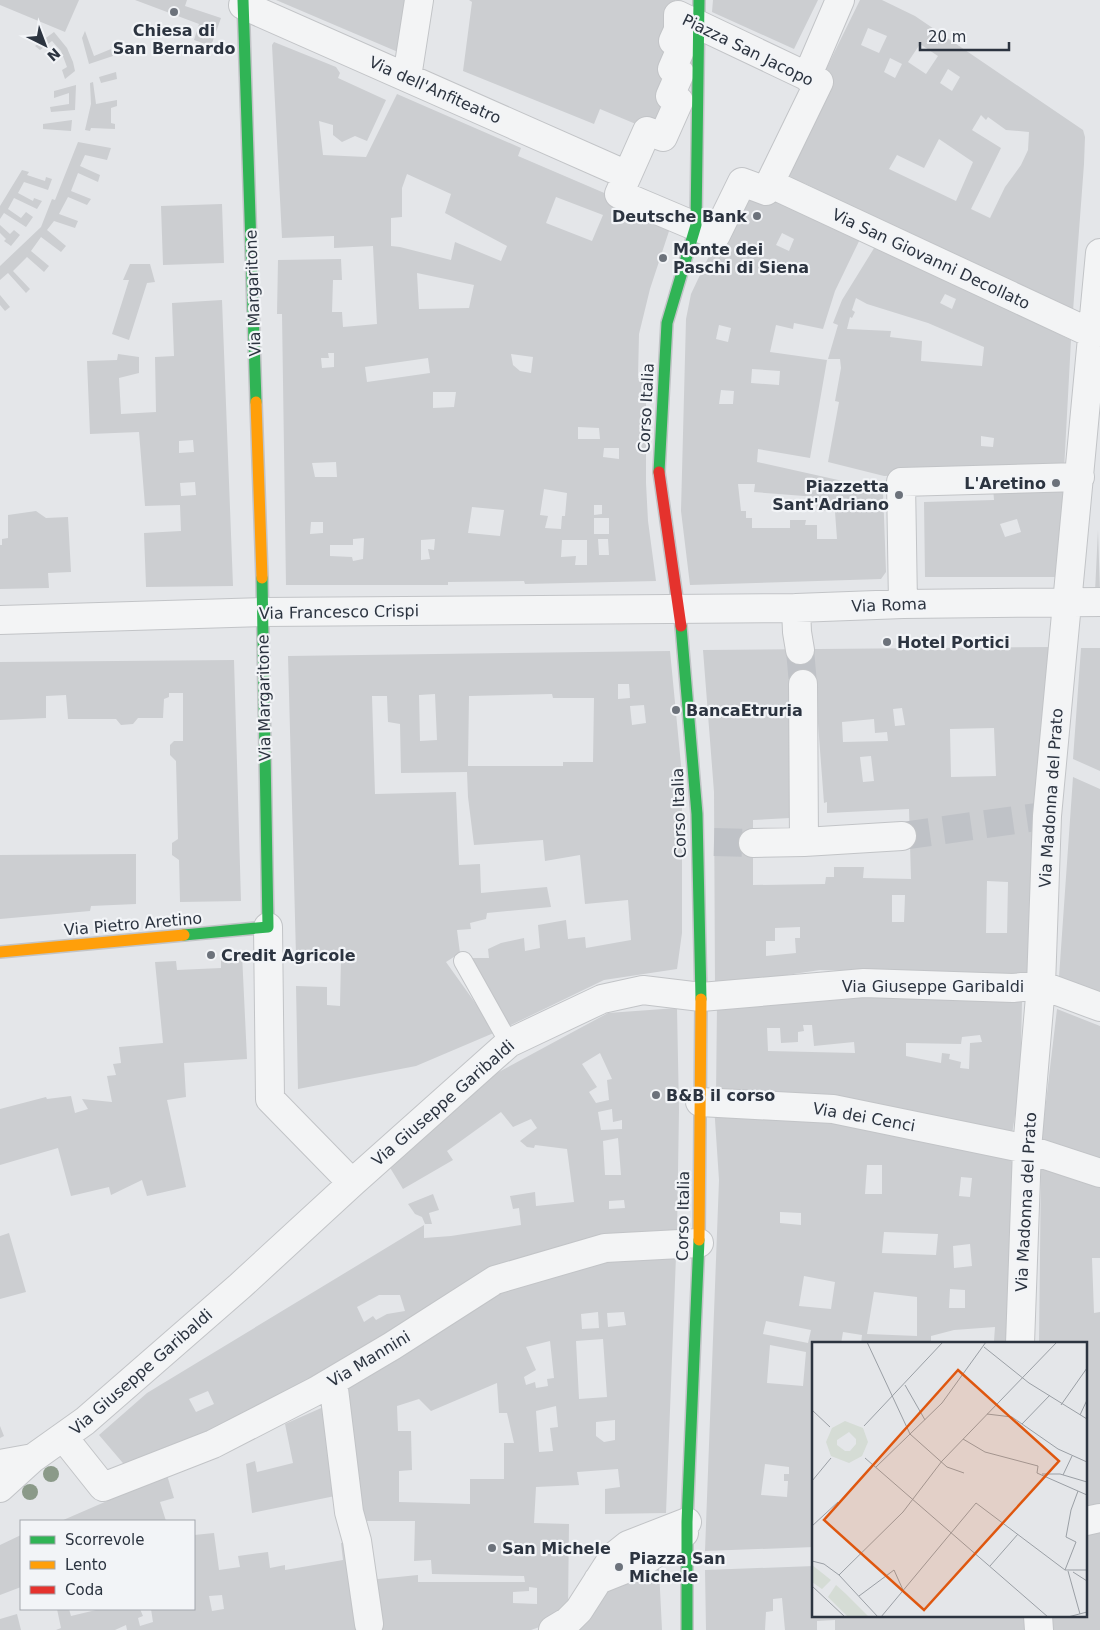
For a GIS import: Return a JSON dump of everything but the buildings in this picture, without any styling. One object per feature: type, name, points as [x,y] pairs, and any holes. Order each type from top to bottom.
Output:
[{"type":"street","points":[[407,77],[419,0]]},
{"type":"street","points":[[807,77],[840,0]]},
{"type":"street","name":"Via dell'Anfiteatro","points":[[243,2],[627,175]]},
{"type":"street","name":"Via Margaritone","points":[[243,2],[263,612],[270,1099],[352,1182]]},
{"type":"street","name":"Piazza San Jacopo","points":[[699,12],[807,77],[819,82],[766,191],[742,182],[716,235],[619,194],[647,131],[663,137],[679,101],[670,96],[680,73],[672,69],[682,46],[673,42],[678,30],[678,15],[699,12]]},
{"type":"street","name":"Corso Italia","points":[[687,1630],[687,1527],[699,1242],[701,997],[706,840],[696,795],[682,633],[659,476],[667,323],[696,225],[699,12]]},
{"type":"street","name":"Via San Giovanni Decollato","points":[[769,183],[1093,334]]},
{"type":"street","name":"Via Madonna del Prato","points":[[1020,1342],[1027,1149],[1041,984],[1041,817],[1067,603],[1100,253]]},
{"type":"street","points":[[903,604],[901,482],[1080,477]]},
{"type":"street","name":"Via Roma","points":[[678,608],[796,608],[903,604],[1100,602]]},
{"type":"street","name":"Via Francesco Crispi","points":[[0,620],[263,612],[678,608]]},
{"type":"street","points":[[796,608],[800,650]]},
{"type":"street","points":[[803,684],[804,842]]},
{"type":"street","points":[[753,843],[902,836]]},
{"type":"street","name":"Via Pietro Aretino","points":[[0,952],[268,927]]},
{"type":"street","name":"Via Giuseppe Garibaldi","points":[[0,1464],[33,1458],[64,1438],[240,1286],[352,1182],[509,1043],[602,999],[644,990],[701,997],[864,983],[1013,988],[1041,984],[1100,1007]]},
{"type":"street","name":"Via dei Cenci","points":[[700,1102],[833,1109],[1027,1149],[1100,1173]]},
{"type":"street","name":"Via Mannini","points":[[64,1438],[103,1487],[214,1444],[333,1381],[495,1280],[606,1248],[699,1242]]},
{"type":"street","points":[[333,1381],[349,1512],[357,1541],[369,1624]]},
{"type":"street","points":[[0,1488],[33,1458]]},
{"type":"street","points":[[553,1630],[568,1621],[579,1610],[613,1557],[628,1545],[687,1527]]},
{"type":"lane","points":[[463,961],[509,1043]]},
{"type":"tunnel","points":[[800,650],[803,684]]},
{"type":"tunnel","points":[[902,836],[1036,817]]},
{"type":"tunnel","points":[[714,842],[753,843]]},
{"type":"traffic: fast","points":[[243,0],[256,402]]},
{"type":"traffic: fast","points":[[659,472],[667,323],[696,225],[699,0]]},
{"type":"traffic: fast","points":[[184,935],[268,927],[262,578]]},
{"type":"traffic: fast","points":[[681,626],[697,814],[701,999]]},
{"type":"traffic: fast","points":[[687,1630],[687,1522],[699,1240]]},
{"type":"traffic: slow","points":[[256,402],[262,578]]},
{"type":"traffic: slow","points":[[0,952],[184,935]]},
{"type":"traffic: slow","points":[[699,1240],[701,999]]},
{"type":"traffic: jam","points":[[659,472],[681,626]]},
{"type":"place","name":"Chiesa di San Bernardo","points":[[174,12]]},
{"type":"place","name":"Deutsche Bank","points":[[757,216]]},
{"type":"place","name":"Monte dei Paschi di Siena","points":[[663,258]]},
{"type":"place","name":"L'Aretino","points":[[1056,483]]},
{"type":"place","name":"Piazzetta Sant'Adriano","points":[[899,495]]},
{"type":"place","name":"Hotel Portici","points":[[887,642]]},
{"type":"place","name":"BancaEtruria","points":[[676,710]]},
{"type":"place","name":"Credit Agricole","points":[[211,955]]},
{"type":"place","name":"B&B il corso","points":[[656,1095]]},
{"type":"place","name":"San Michele","points":[[492,1548]]},
{"type":"place","name":"Piazza San Michele","points":[[619,1567]]}]
